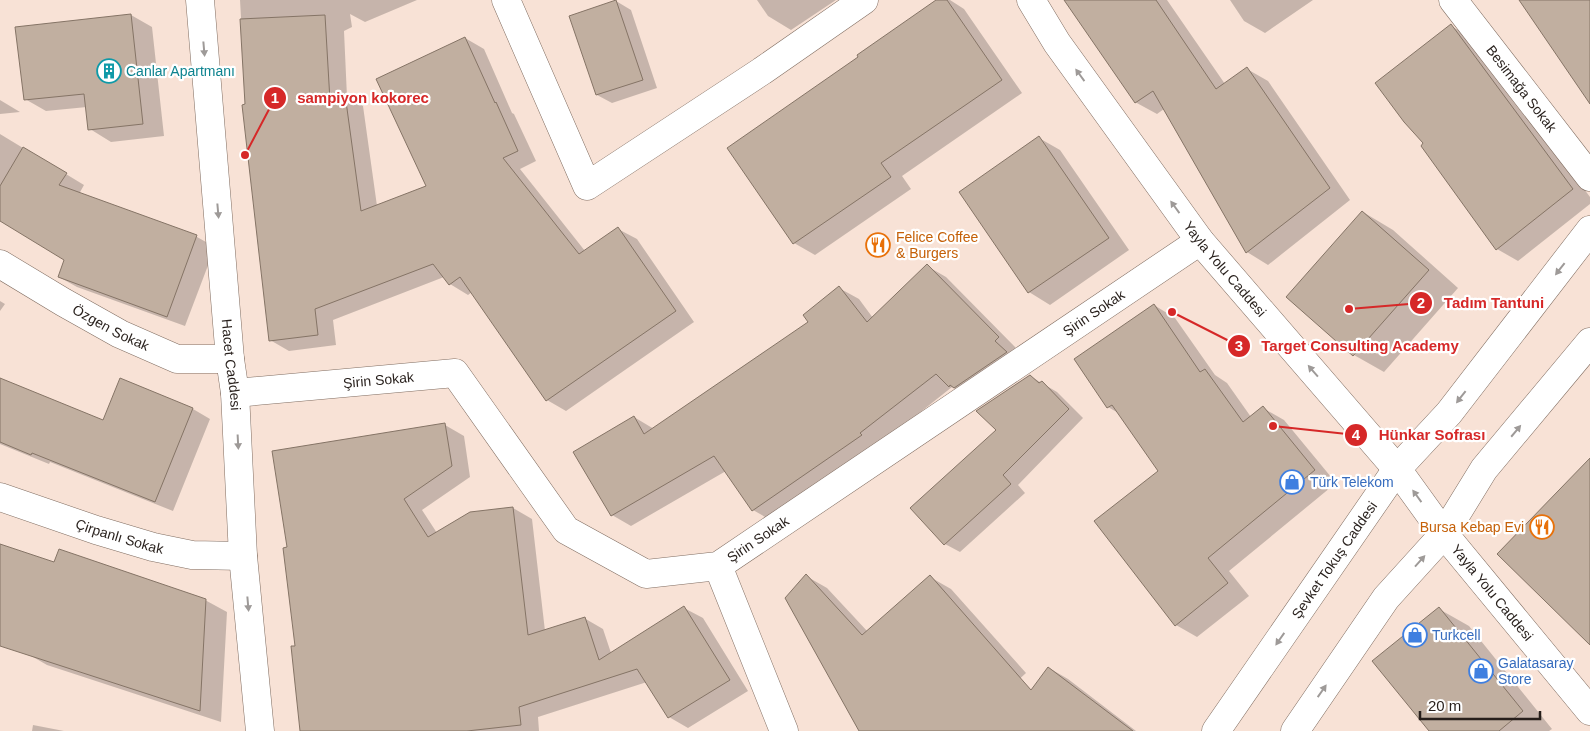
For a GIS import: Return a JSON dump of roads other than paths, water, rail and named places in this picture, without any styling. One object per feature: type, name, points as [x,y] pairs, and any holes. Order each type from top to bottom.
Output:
[{"type":"street","name":"Hacet Caddesi","points":[[200,0],[230,359],[235,393],[244,556],[260,731]]},
{"type":"street","points":[[506,0],[587,186],[762,71],[864,0]]},
{"type":"street","name":"Yayla Yolu Caddesi","points":[[1031,0],[1056,43],[1200,241],[1398,469],[1444,534],[1590,712]]},
{"type":"street","name":"Besimağa Sokak","points":[[1453,0],[1590,177]]},
{"type":"street","name":"Şevket Tokuş Caddesi","points":[[1216,731],[1398,469],[1449,413],[1590,230]]},
{"type":"street","name":"Şirin Sokak","points":[[235,393],[455,373],[566,530],[646,574],[718,566],[1200,241]]},
{"type":"street","name":"Özgen Sokak","points":[[0,264],[120,334],[177,359],[230,359]]},
{"type":"street","points":[[1295,731],[1386,598],[1444,534],[1484,469],[1590,342]]},
{"type":"street","name":"Çirpanlı Sokak","points":[[0,496],[96,530],[153,547],[192,555],[244,556]]},
{"type":"street","points":[[718,566],[784,731]]},
{"type":"place","name":"Canlar Apartmanı","points":[[109,71]]},
{"type":"place","name":"sampiyon kokorec","points":[[245,155]]},
{"type":"place","name":"Felice Coffee & Burgers","points":[[878,245]]},
{"type":"place","name":"Tadım Tantuni","points":[[1349,309]]},
{"type":"place","name":"Target Consulting Academy","points":[[1172,312]]},
{"type":"place","name":"Hünkar Sofrası","points":[[1273,426]]},
{"type":"place","name":"Türk Telekom","points":[[1292,482]]},
{"type":"place","name":"Bursa Kebap Evi","points":[[1542,527]]},
{"type":"place","name":"Turkcell","points":[[1415,635]]},
{"type":"place","name":"Galatasaray Store","points":[[1481,671]]}]
